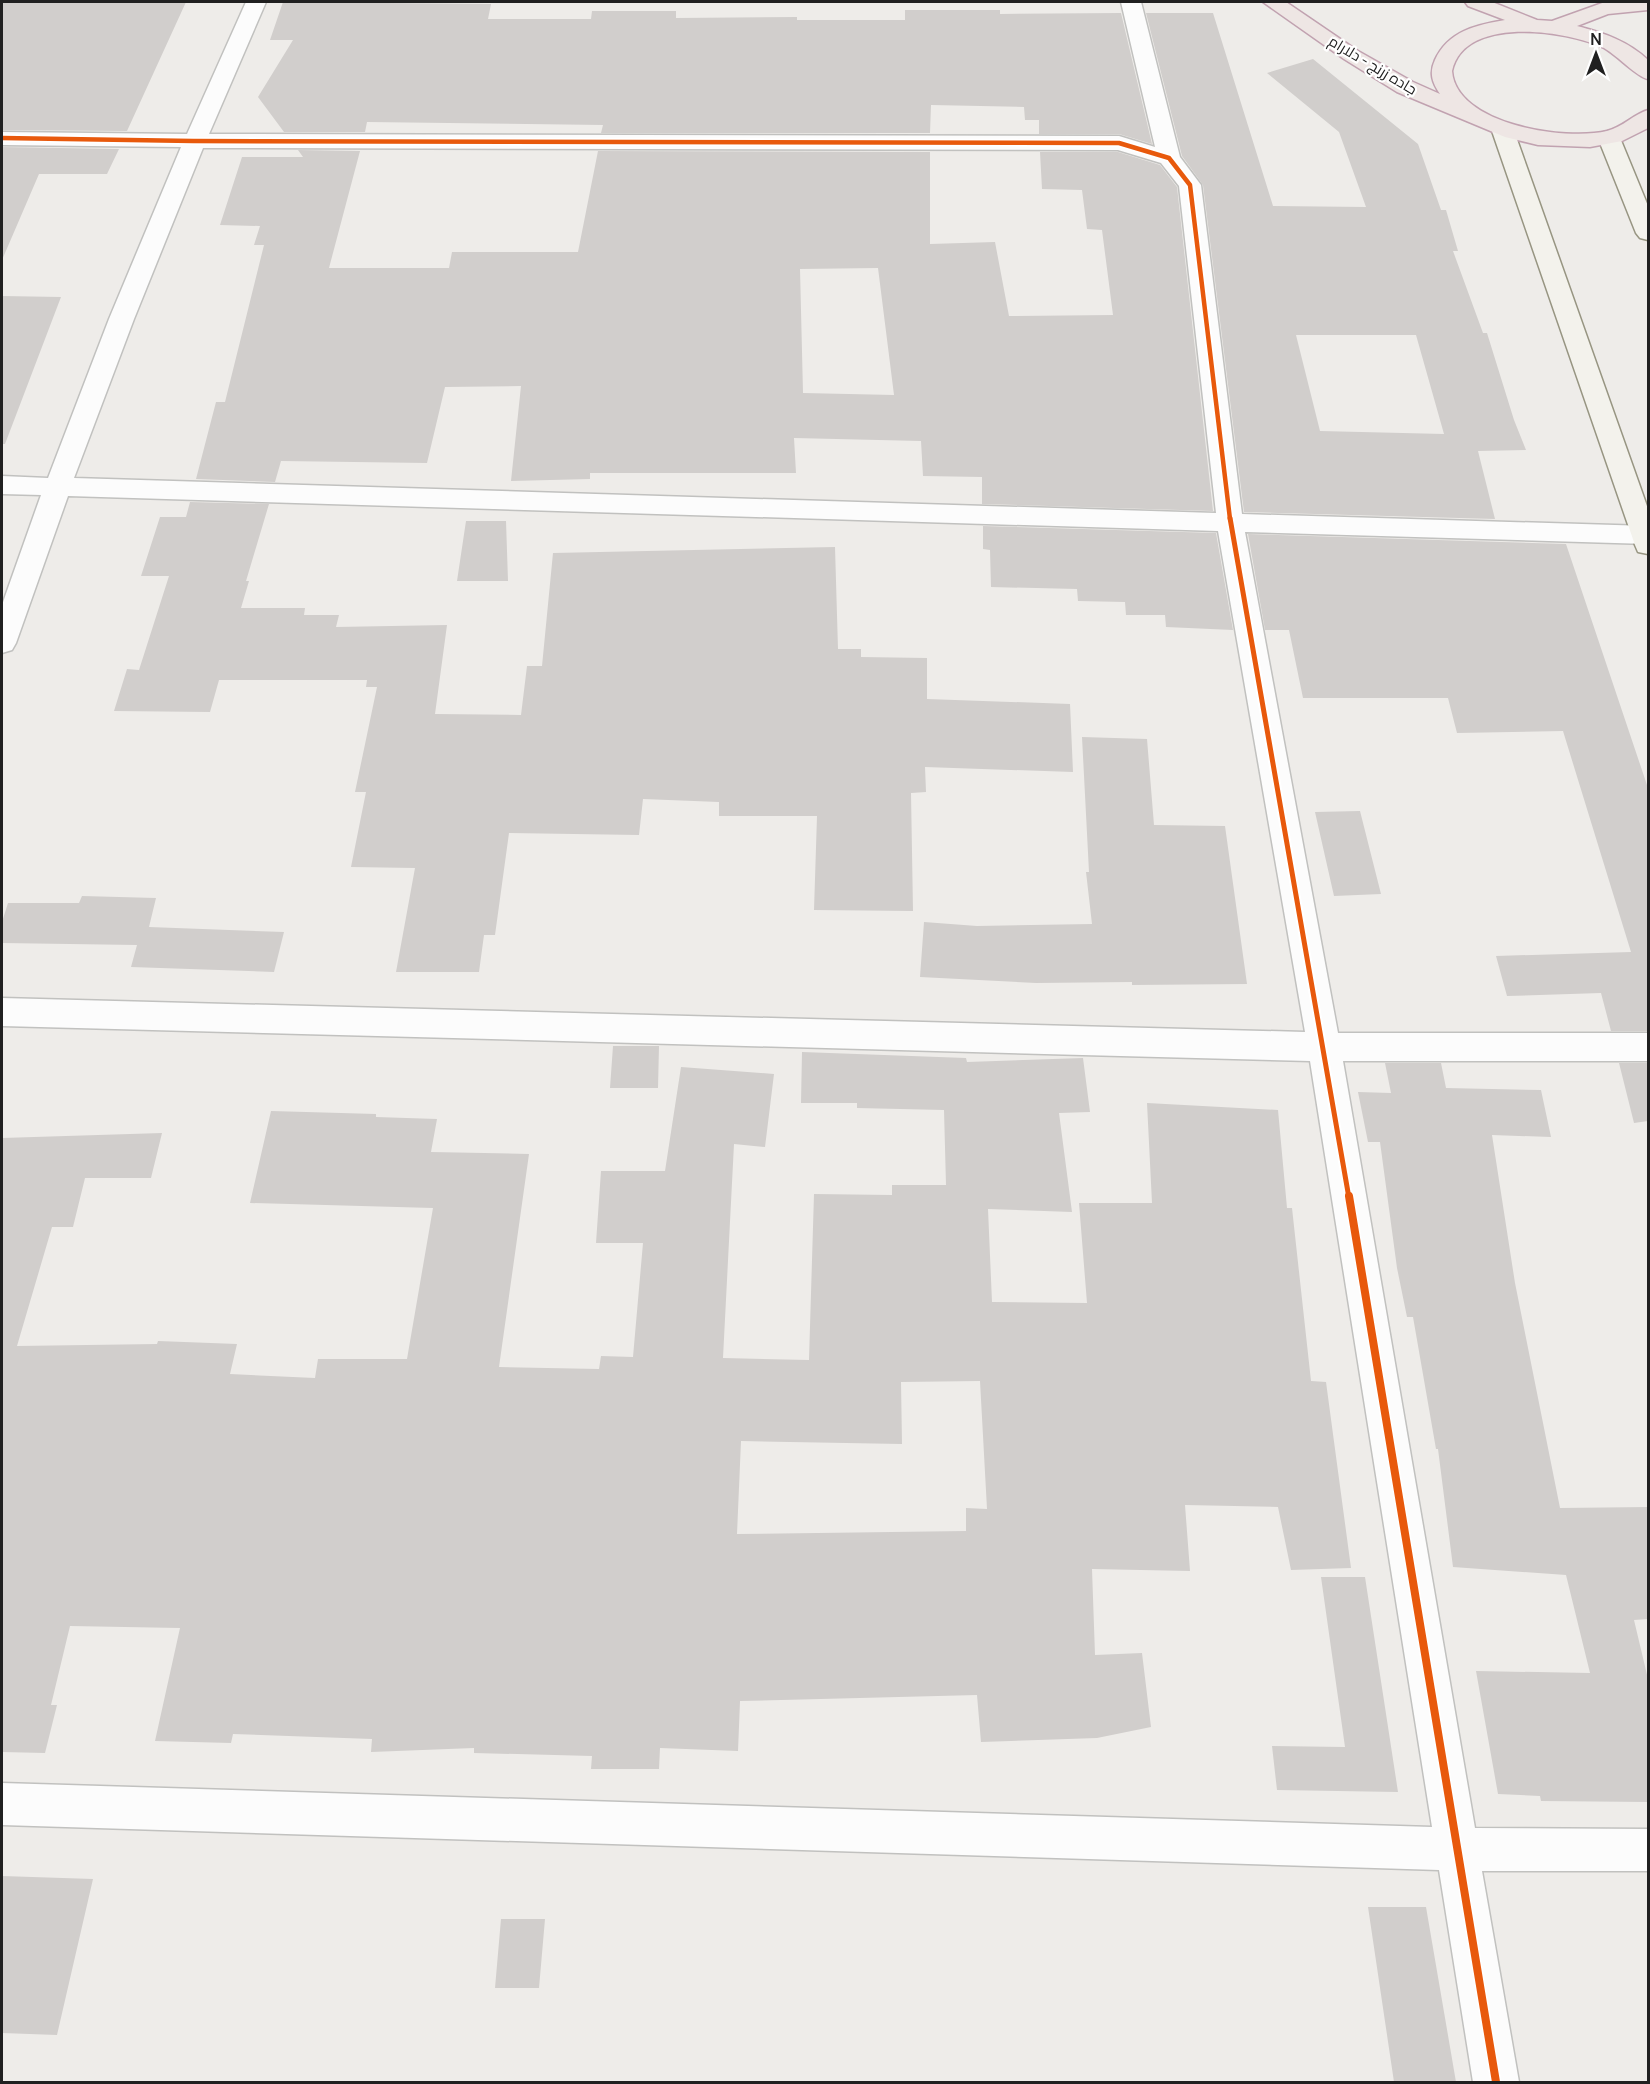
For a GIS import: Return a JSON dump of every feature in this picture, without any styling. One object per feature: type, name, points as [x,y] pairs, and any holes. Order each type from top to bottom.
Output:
[{"type":"highway","name":"جاده زرنج - دلارام","points":[[1273,2],[1351,55],[1405,87],[1480,118]]},
{"type":"highway","points":[[1475,2],[1547,26],[1588,35],[1646,61]]},
{"type":"highway","points":[[1648,4],[1605,8],[1547,26],[1508,26],[1481,31],[1460,41],[1446,54],[1441,69],[1445,86],[1458,103],[1503,131],[1542,139],[1609,138],[1634,129],[1648,117]]},
{"type":"main road","points":[[1503,131],[1647,538]]},
{"type":"main road","points":[[1609,138],[1648,233]]},
{"type":"street","points":[[2,642],[56,485],[193,141],[256,2]]},
{"type":"street","points":[[1131,2],[1169,158],[1190,185],[1230,521],[1324,1047],[1496,2082]]},
{"type":"street","points":[[2,138],[193,141],[1119,143],[1169,158]]},
{"type":"street","points":[[2,485],[1230,521],[1647,538]]},
{"type":"street","points":[[2,1012],[1324,1047],[1648,1047]]},
{"type":"street","points":[[2,1804],[1457,1849],[1648,1850]]},
{"type":"building","points":[[2,2],[186,2],[127,131],[2,130]]},
{"type":"building","points":[[283,2],[491,4],[488,19],[591,19],[592,11],[676,11],[676,18],[797,17],[797,20],[905,20],[905,10],[1000,10],[1000,14],[1121,13],[1152,144],[1119,134],[1039,134],[1039,120],[1025,120],[1024,107],[931,105],[930,133],[601,133],[603,125],[367,122],[365,132],[284,132],[258,97],[293,40],[270,40]]},
{"type":"building","points":[[1146,13],[1213,13],[1273,206],[1366,207],[1339,132],[1267,73],[1313,59],[1418,144],[1441,210],[1446,210],[1458,251],[1453,251],[1483,333],[1487,333],[1514,420],[1526,450],[1478,451],[1495,519],[1244,512],[1203,185],[1182,156]],"holes":[[[1296,335],[1416,335],[1444,434],[1320,431]]]},
{"type":"building","points":[[2,147],[119,149],[107,174],[39,174],[2,260]]},
{"type":"building","points":[[298,150],[360,151],[329,268],[449,268],[452,252],[578,252],[598,151],[930,152],[930,244],[995,242],[1009,316],[1113,315],[1102,230],[1087,229],[1082,190],[1042,189],[1040,152],[1118,152],[1160,165],[1177,187],[1213,511],[982,504],[982,477],[923,476],[921,441],[794,438],[796,473],[590,473],[590,479],[511,481],[521,386],[445,387],[427,463],[281,461],[275,482],[196,479],[216,402],[225,402],[264,245],[254,245],[260,226],[220,225],[242,157],[303,157]],"holes":[[[878,268],[894,395],[803,393],[800,269]]]},
{"type":"building","points":[[2,296],[61,297],[5,444],[2,444]]},
{"type":"building","points":[[190,502],[269,504],[246,581],[249,581],[241,608],[305,608],[304,615],[339,615],[336,627],[447,625],[435,714],[521,715],[527,666],[542,666],[553,553],[835,547],[838,649],[861,649],[861,657],[927,658],[927,699],[1070,704],[1073,772],[925,767],[926,792],[911,793],[913,911],[814,910],[817,816],[719,816],[719,802],[643,799],[639,835],[509,833],[495,935],[484,935],[479,972],[396,972],[415,868],[351,867],[366,792],[355,792],[377,687],[366,687],[367,680],[219,680],[210,712],[114,711],[127,669],[139,670],[169,576],[141,576],[160,517],[186,517]]},
{"type":"building","points":[[466,521],[506,521],[508,581],[457,581]]},
{"type":"building","points":[[983,526],[1216,533],[1233,630],[1166,627],[1165,615],[1126,615],[1125,602],[1078,601],[1077,589],[991,587],[990,550],[983,549]]},
{"type":"building","points":[[1248,534],[1566,544],[1648,788],[1648,1031],[1611,1031],[1601,993],[1507,996],[1496,956],[1631,952],[1563,731],[1457,733],[1448,698],[1303,698],[1289,630],[1265,630]]},
{"type":"building","points":[[1082,737],[1147,739],[1154,825],[1225,826],[1247,984],[1036,983],[920,977],[924,922],[977,926],[1092,924],[1086,872],[1089,872]]},
{"type":"building","points":[[1360,811],[1381,894],[1334,896],[1315,812]]},
{"type":"building","points":[[82,896],[156,898],[149,927],[284,932],[274,972],[131,967],[137,945],[2,943],[2,922],[8,903],[79,903]]},
{"type":"building","points":[[613,1046],[659,1046],[658,1088],[610,1088]]},
{"type":"building","points":[[802,1052],[966,1058],[967,1062],[1083,1058],[1090,1112],[1059,1113],[1072,1212],[988,1209],[992,1302],[1087,1303],[1079,1203],[1152,1203],[1147,1103],[1278,1110],[1287,1208],[1292,1208],[1311,1381],[1326,1382],[1351,1568],[1291,1570],[1278,1507],[1185,1505],[1190,1571],[1092,1569],[1095,1655],[1142,1653],[1151,1727],[1097,1738],[981,1742],[977,1695],[740,1701],[738,1751],[660,1748],[659,1769],[591,1769],[592,1756],[474,1753],[474,1748],[371,1752],[372,1739],[233,1734],[231,1743],[155,1741],[180,1628],[70,1626],[51,1705],[57,1705],[45,1753],[2,1752],[2,1138],[162,1133],[151,1178],[85,1178],[73,1227],[52,1227],[17,1346],[157,1344],[158,1341],[237,1344],[230,1374],[315,1378],[318,1359],[407,1359],[433,1208],[250,1203],[271,1111],[376,1114],[376,1117],[437,1119],[431,1152],[529,1154],[499,1367],[599,1369],[601,1356],[633,1357],[643,1243],[596,1243],[601,1171],[665,1171],[681,1067],[774,1074],[765,1147],[734,1144],[723,1358],[809,1360],[814,1194],[892,1195],[892,1185],[946,1185],[944,1110],[857,1108],[857,1103],[801,1103]],"holes":[[[980,1381],[987,1509],[966,1508],[966,1531],[737,1534],[741,1441],[902,1444],[901,1382]]]},
{"type":"building","points":[[1385,1063],[1441,1063],[1446,1088],[1541,1090],[1551,1137],[1492,1135],[1515,1283],[1560,1508],[1648,1507],[1648,1619],[1634,1620],[1648,1679],[1648,1802],[1541,1801],[1540,1796],[1498,1794],[1476,1671],[1590,1673],[1566,1575],[1453,1567],[1438,1449],[1436,1449],[1413,1317],[1407,1317],[1397,1268],[1380,1142],[1368,1142],[1358,1092],[1391,1093]]},
{"type":"building","points":[[1619,1063],[1648,1063],[1648,1121],[1634,1123]]},
{"type":"building","points":[[1321,1577],[1365,1577],[1398,1792],[1277,1790],[1272,1746],[1345,1747]]},
{"type":"building","points":[[2,1876],[93,1879],[57,2035],[2,2033]]},
{"type":"building","points":[[1368,1907],[1426,1907],[1456,2082],[1394,2082]]},
{"type":"building","points":[[501,1919],[545,1919],[539,1988],[495,1988]]},
{"type":"cycle path","points":[[2,138],[193,141],[1119,143],[1169,158],[1190,185],[1230,521],[1324,1047],[1496,2082]]}]
